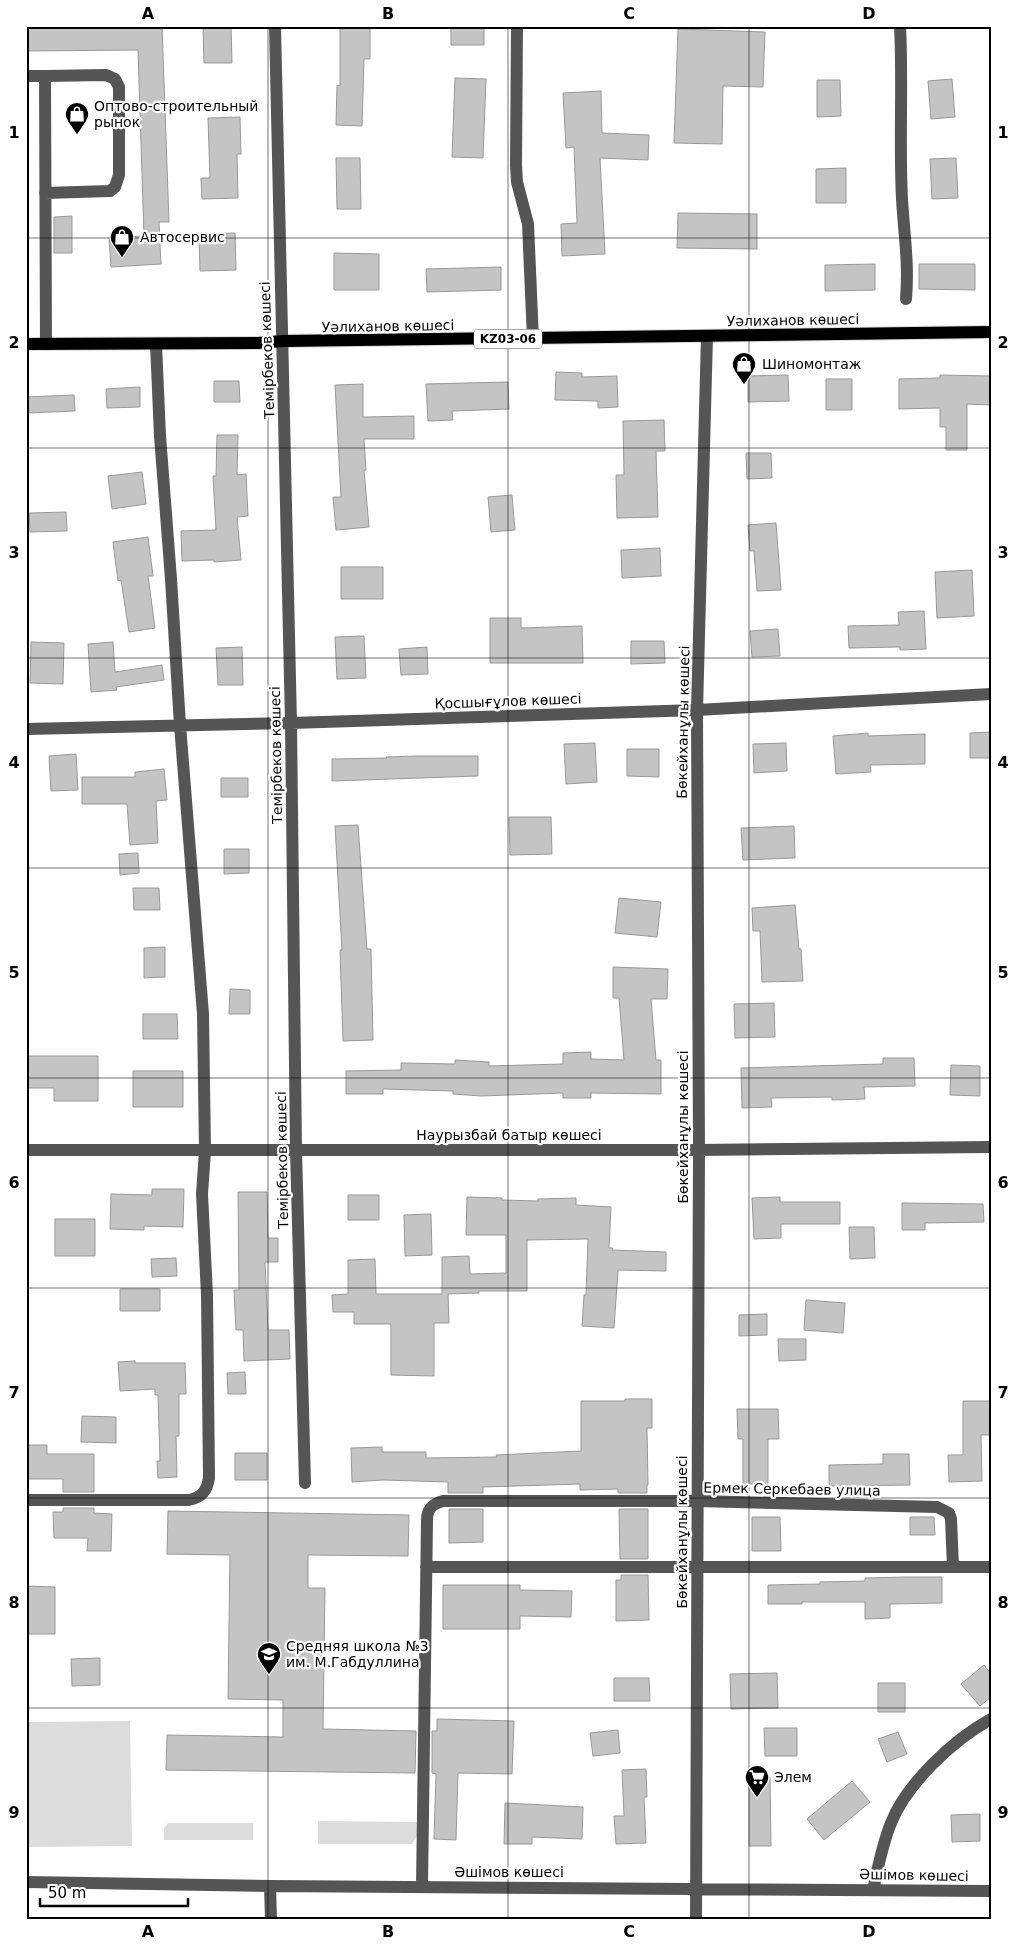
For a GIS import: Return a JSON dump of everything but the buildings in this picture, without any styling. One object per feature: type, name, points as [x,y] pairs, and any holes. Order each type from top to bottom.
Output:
[{"type":"main road","name":"Уәлиханов көшесі","points":[[26,344],[258,343],[283,341],[991,332]]},
{"type":"street","name":"Темірбеков көшесі","points":[[275,26],[291,723],[296,1150],[305,1483]]},
{"type":"street","points":[[517,26],[516,165],[517,182],[528,224],[533,339]]},
{"type":"street","points":[[900,26],[902,198],[908,269],[906,299]]},
{"type":"street","points":[[26,76],[106,75],[115,78],[119,87],[120,175],[116,187],[110,190],[45,193]]},
{"type":"street","points":[[45,76],[46,344]]},
{"type":"street","name":"Бөкейханұлы көшесі","points":[[696,1919],[699,1150],[697,710],[707,336]]},
{"type":"street","points":[[26,1500],[189,1500],[203,1494],[208,1487],[207,1294],[202,1194],[205,1150],[203,1014],[180,726],[160,436],[156,344]]},
{"type":"street","name":"Қосшығұлов көшесі","points":[[26,729],[291,723],[697,710],[991,694]]},
{"type":"street","name":"Наурызбай батыр көшесі","points":[[26,1150],[699,1150],[991,1147]]},
{"type":"street","name":"Ермек Серкебаев улица","points":[[426,1567],[426,1520],[430,1508],[435,1503],[443,1501],[697,1501],[937,1507],[949,1513],[951,1519],[953,1567]]},
{"type":"street","points":[[422,1887],[426,1567],[991,1567]]},
{"type":"street","points":[[873,1890],[883,1845],[891,1821],[915,1784],[947,1751],[991,1720]]},
{"type":"street","name":"Әшімов көшесі","points":[[26,1882],[270,1886],[991,1891]]},
{"type":"street","points":[[270,1886],[270,1919]]},
{"type":"shaded area","points":[[130,1721],[132,1846],[26,1847],[26,1722]]},
{"type":"shaded area","points":[[318,1821],[420,1822],[420,1831],[412,1844],[318,1844]]},
{"type":"shaded area","points":[[168,1823],[253,1823],[253,1840],[164,1840],[164,1829]]},
{"type":"place","name":"Оптово-строительный рынок","points":[[77,135]]},
{"type":"place","name":"Автосервис","points":[[122,258]]},
{"type":"place","name":"Шиномонтаж","points":[[744,385]]},
{"type":"place","name":"Средняя школа №3 им. М.Габдуллина","points":[[269,1675]]},
{"type":"place","name":"Элем","points":[[757,1798]]}]
